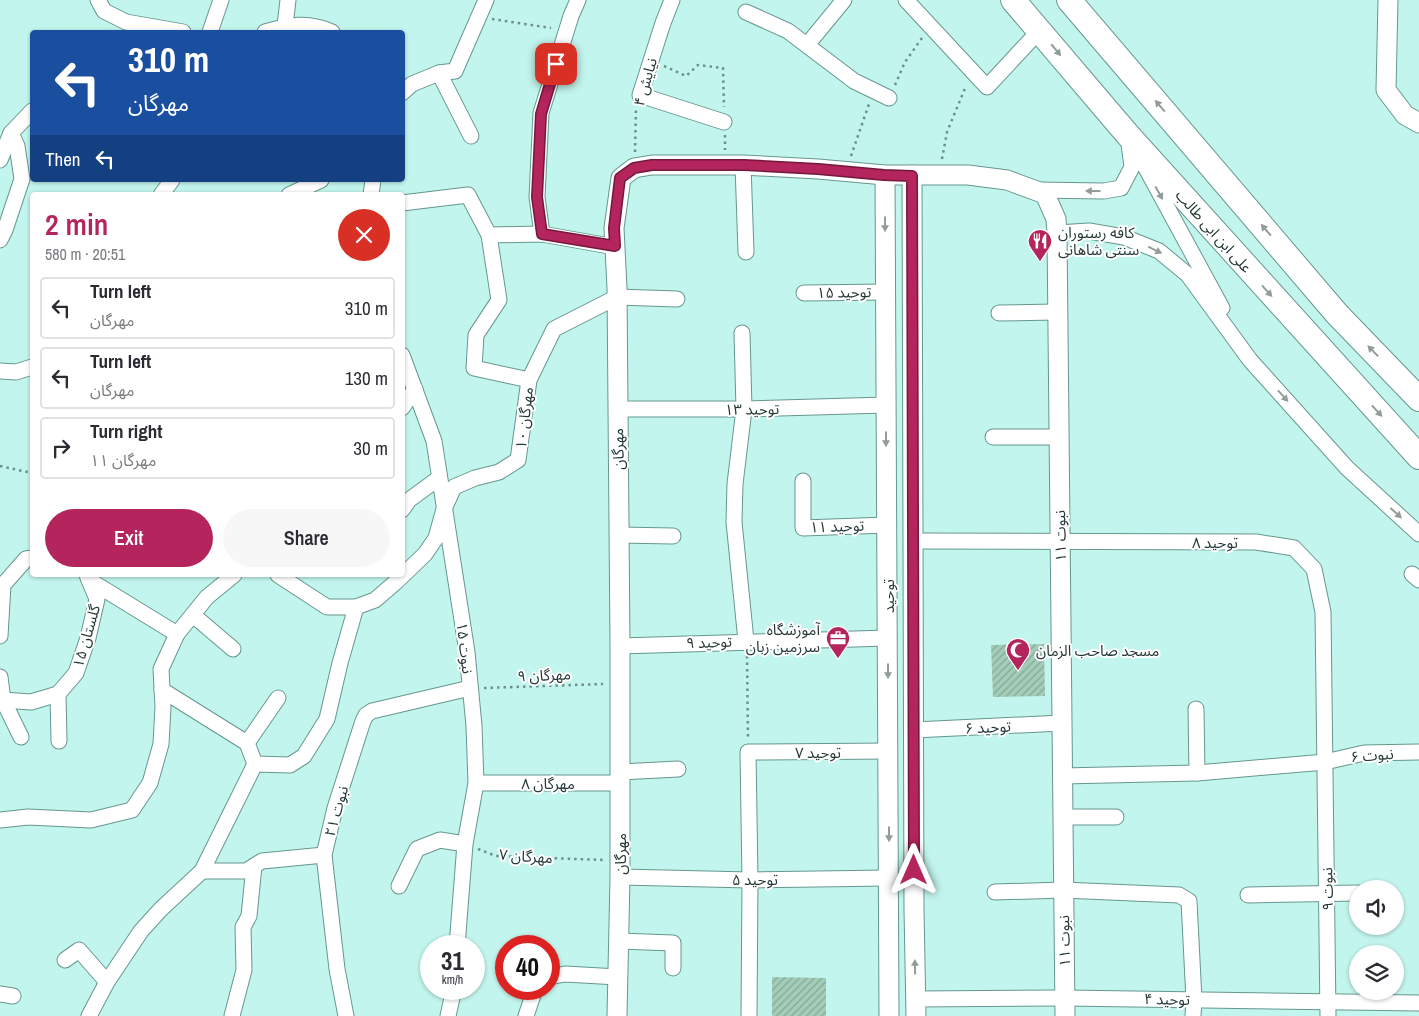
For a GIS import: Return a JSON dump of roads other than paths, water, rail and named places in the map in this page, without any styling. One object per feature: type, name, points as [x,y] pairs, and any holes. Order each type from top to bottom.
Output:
[{"type":"main road","name":"علی ابن ابی طالب","points":[[1013,0],[1128,135],[1419,458]]},
{"type":"main road","points":[[1069,0],[1337,314],[1419,399]]},
{"type":"street","points":[[98,0],[104,12],[126,22],[172,30]]},
{"type":"street","points":[[211,30],[222,0]]},
{"type":"street","points":[[285,26],[288,0]]},
{"type":"street","points":[[405,90],[412,84],[439,73],[455,71],[486,0]]},
{"type":"street","points":[[542,234],[537,197],[541,114],[571,16],[578,0]]},
{"type":"street","name":"نیایش ۴","points":[[672,0],[640,95],[724,122]]},
{"type":"street","points":[[807,45],[844,0]]},
{"type":"street","points":[[906,0],[987,87],[1039,31]]},
{"type":"street","points":[[1388,0],[1386,90],[1404,114],[1419,124]]},
{"type":"street","points":[[746,12],[788,31],[854,81],[889,98]]},
{"type":"street","points":[[117,30],[126,22]]},
{"type":"street","points":[[272,30],[299,24],[326,30]]},
{"type":"street","points":[[439,73],[471,136]]},
{"type":"street","points":[[0,160],[4,132],[30,112]]},
{"type":"street","points":[[0,240],[22,180],[17,146],[4,132]]},
{"type":"street","points":[[746,252],[735,165],[884,175],[968,175],[1007,180],[1036,190],[1104,191],[1121,188],[1132,166],[1128,135]]},
{"type":"street","points":[[1128,135],[1250,360]]},
{"type":"street","name":"مهرگان","points":[[617,1016],[620,869],[620,646],[617,297],[614,228],[620,178],[634,168],[652,165],[735,165]]},
{"type":"street","name":"توحید","points":[[884,175],[889,751],[889,1016]]},
{"type":"street","name":"توحید","points":[[912,176],[914,910],[916,1008]]},
{"type":"street","points":[[295,192],[317,182]]},
{"type":"street","name":"نبوت ۱۱","points":[[1036,190],[1045,194],[1056,219],[1065,1007]]},
{"type":"street","points":[[405,203],[468,195],[489,235],[499,300],[476,335],[474,368],[529,380]]},
{"type":"street","points":[[1056,233],[1090,231],[1124,237],[1159,250],[1188,275],[1250,360],[1346,468],[1419,534]]},
{"type":"street","points":[[489,235],[542,234],[615,246]]},
{"type":"street","name":"توحید ۱۵","points":[[804,293],[885,292]]},
{"type":"street","points":[[617,297],[677,299]]},
{"type":"street","name":"مهرگان ۱۰","points":[[444,509],[454,487],[475,478],[499,472],[518,460],[529,380],[554,330],[617,297]]},
{"type":"street","points":[[999,313],[1057,312]]},
{"type":"street","points":[[742,334],[744,409],[735,484],[734,522],[746,641]]},
{"type":"street","name":"نبوت ۱۵","points":[[405,363],[434,441],[467,652],[474,726],[476,783],[465,844],[458,935]]},
{"type":"street","points":[[0,371],[16,372],[30,368]]},
{"type":"street","points":[[405,404],[415,389]]},
{"type":"street","name":"توحید ۱۳","points":[[617,409],[744,409],[886,405]]},
{"type":"street","points":[[993,437],[1059,438]]},
{"type":"street","points":[[405,506],[409,500],[439,478]]},
{"type":"street","name":"توحید ۱۱","points":[[803,481],[803,528],[887,525]]},
{"type":"street","points":[[405,573],[425,554],[436,538],[444,509]]},
{"type":"street","points":[[619,536],[673,536]]},
{"type":"street","name":"توحید ۸","points":[[914,541],[1256,542],[1294,548],[1314,569],[1323,612],[1325,762]]},
{"type":"street","points":[[0,636],[1,591],[26,559],[30,558]]},
{"type":"street","points":[[0,820],[28,817],[91,820],[132,810],[150,783],[161,744],[163,707],[161,669],[177,634],[207,597],[228,577]]},
{"type":"street","points":[[281,577],[327,606],[356,607],[375,600],[401,577]]},
{"type":"street","points":[[88,578],[177,634]]},
{"type":"street","name":"گلستان ۱۵","points":[[58,694],[76,673],[88,638],[97,599],[88,578]]},
{"type":"street","points":[[255,764],[290,765],[304,756],[327,719],[356,607]]},
{"type":"street","points":[[192,615],[233,649]]},
{"type":"street","name":"توحید ۹","points":[[620,646],[888,638]]},
{"type":"street","points":[[0,677],[1,701],[21,737]]},
{"type":"street","name":"نبوت ۲۱","points":[[346,1016],[338,970],[324,855],[335,808],[363,721],[366,715],[372,711],[470,688]]},
{"type":"street","points":[[88,1016],[107,982],[141,932],[161,909],[202,871],[255,764],[247,743],[162,690]]},
{"type":"street","points":[[1,701],[31,702],[58,694],[59,741]]},
{"type":"street","points":[[247,743],[278,698]]},
{"type":"street","points":[[1196,709],[1197,773]]},
{"type":"street","name":"توحید ۶","points":[[914,730],[1062,723]]},
{"type":"street","name":"توحید ۷","points":[[750,880],[748,752],[889,751]]},
{"type":"street","name":"نبوت ۶","points":[[1062,776],[1197,773],[1325,762],[1364,753],[1419,752]]},
{"type":"street","name":"نبوت ۹","points":[[1325,762],[1328,1008]]},
{"type":"street","name":"مهرگان ۸","points":[[476,783],[620,778],[678,769]]},
{"type":"street","points":[[1062,817],[1116,817]]},
{"type":"street","points":[[400,886],[417,849],[440,840],[465,844]]},
{"type":"street","points":[[202,871],[246,871],[262,861],[324,855]]},
{"type":"street","points":[[232,1016],[244,970],[244,927],[250,916],[254,866]]},
{"type":"street","name":"توحید ۵","points":[[620,869],[750,880],[889,878]]},
{"type":"street","points":[[749,1016],[750,880]]},
{"type":"street","points":[[995,892],[1063,890],[1179,895],[1189,901],[1194,1000],[1193,1016]]},
{"type":"street","points":[[1248,895],[1349,893]]},
{"type":"street","points":[[889,909],[914,910]]},
{"type":"street","points":[[619,941],[673,943],[673,968]]},
{"type":"street","points":[[65,960],[78,950],[107,982]]},
{"type":"street","points":[[560,975],[618,977]]},
{"type":"street","points":[[448,1016],[452,1000]]},
{"type":"street","points":[[526,1016],[531,1000]]},
{"type":"street","name":"توحید ۴","points":[[916,1008],[1065,1007],[1194,1000],[1328,1008],[1419,1003]]},
{"type":"place","name":"کافه رستوران سنتی شاهانی","points":[[1040,262]]},
{"type":"place","name":"آموزشگاه سرزمین زبان","points":[[838,659]]},
{"type":"place","name":"مسجد صاحب الزمان","points":[[1018,671]]}]
